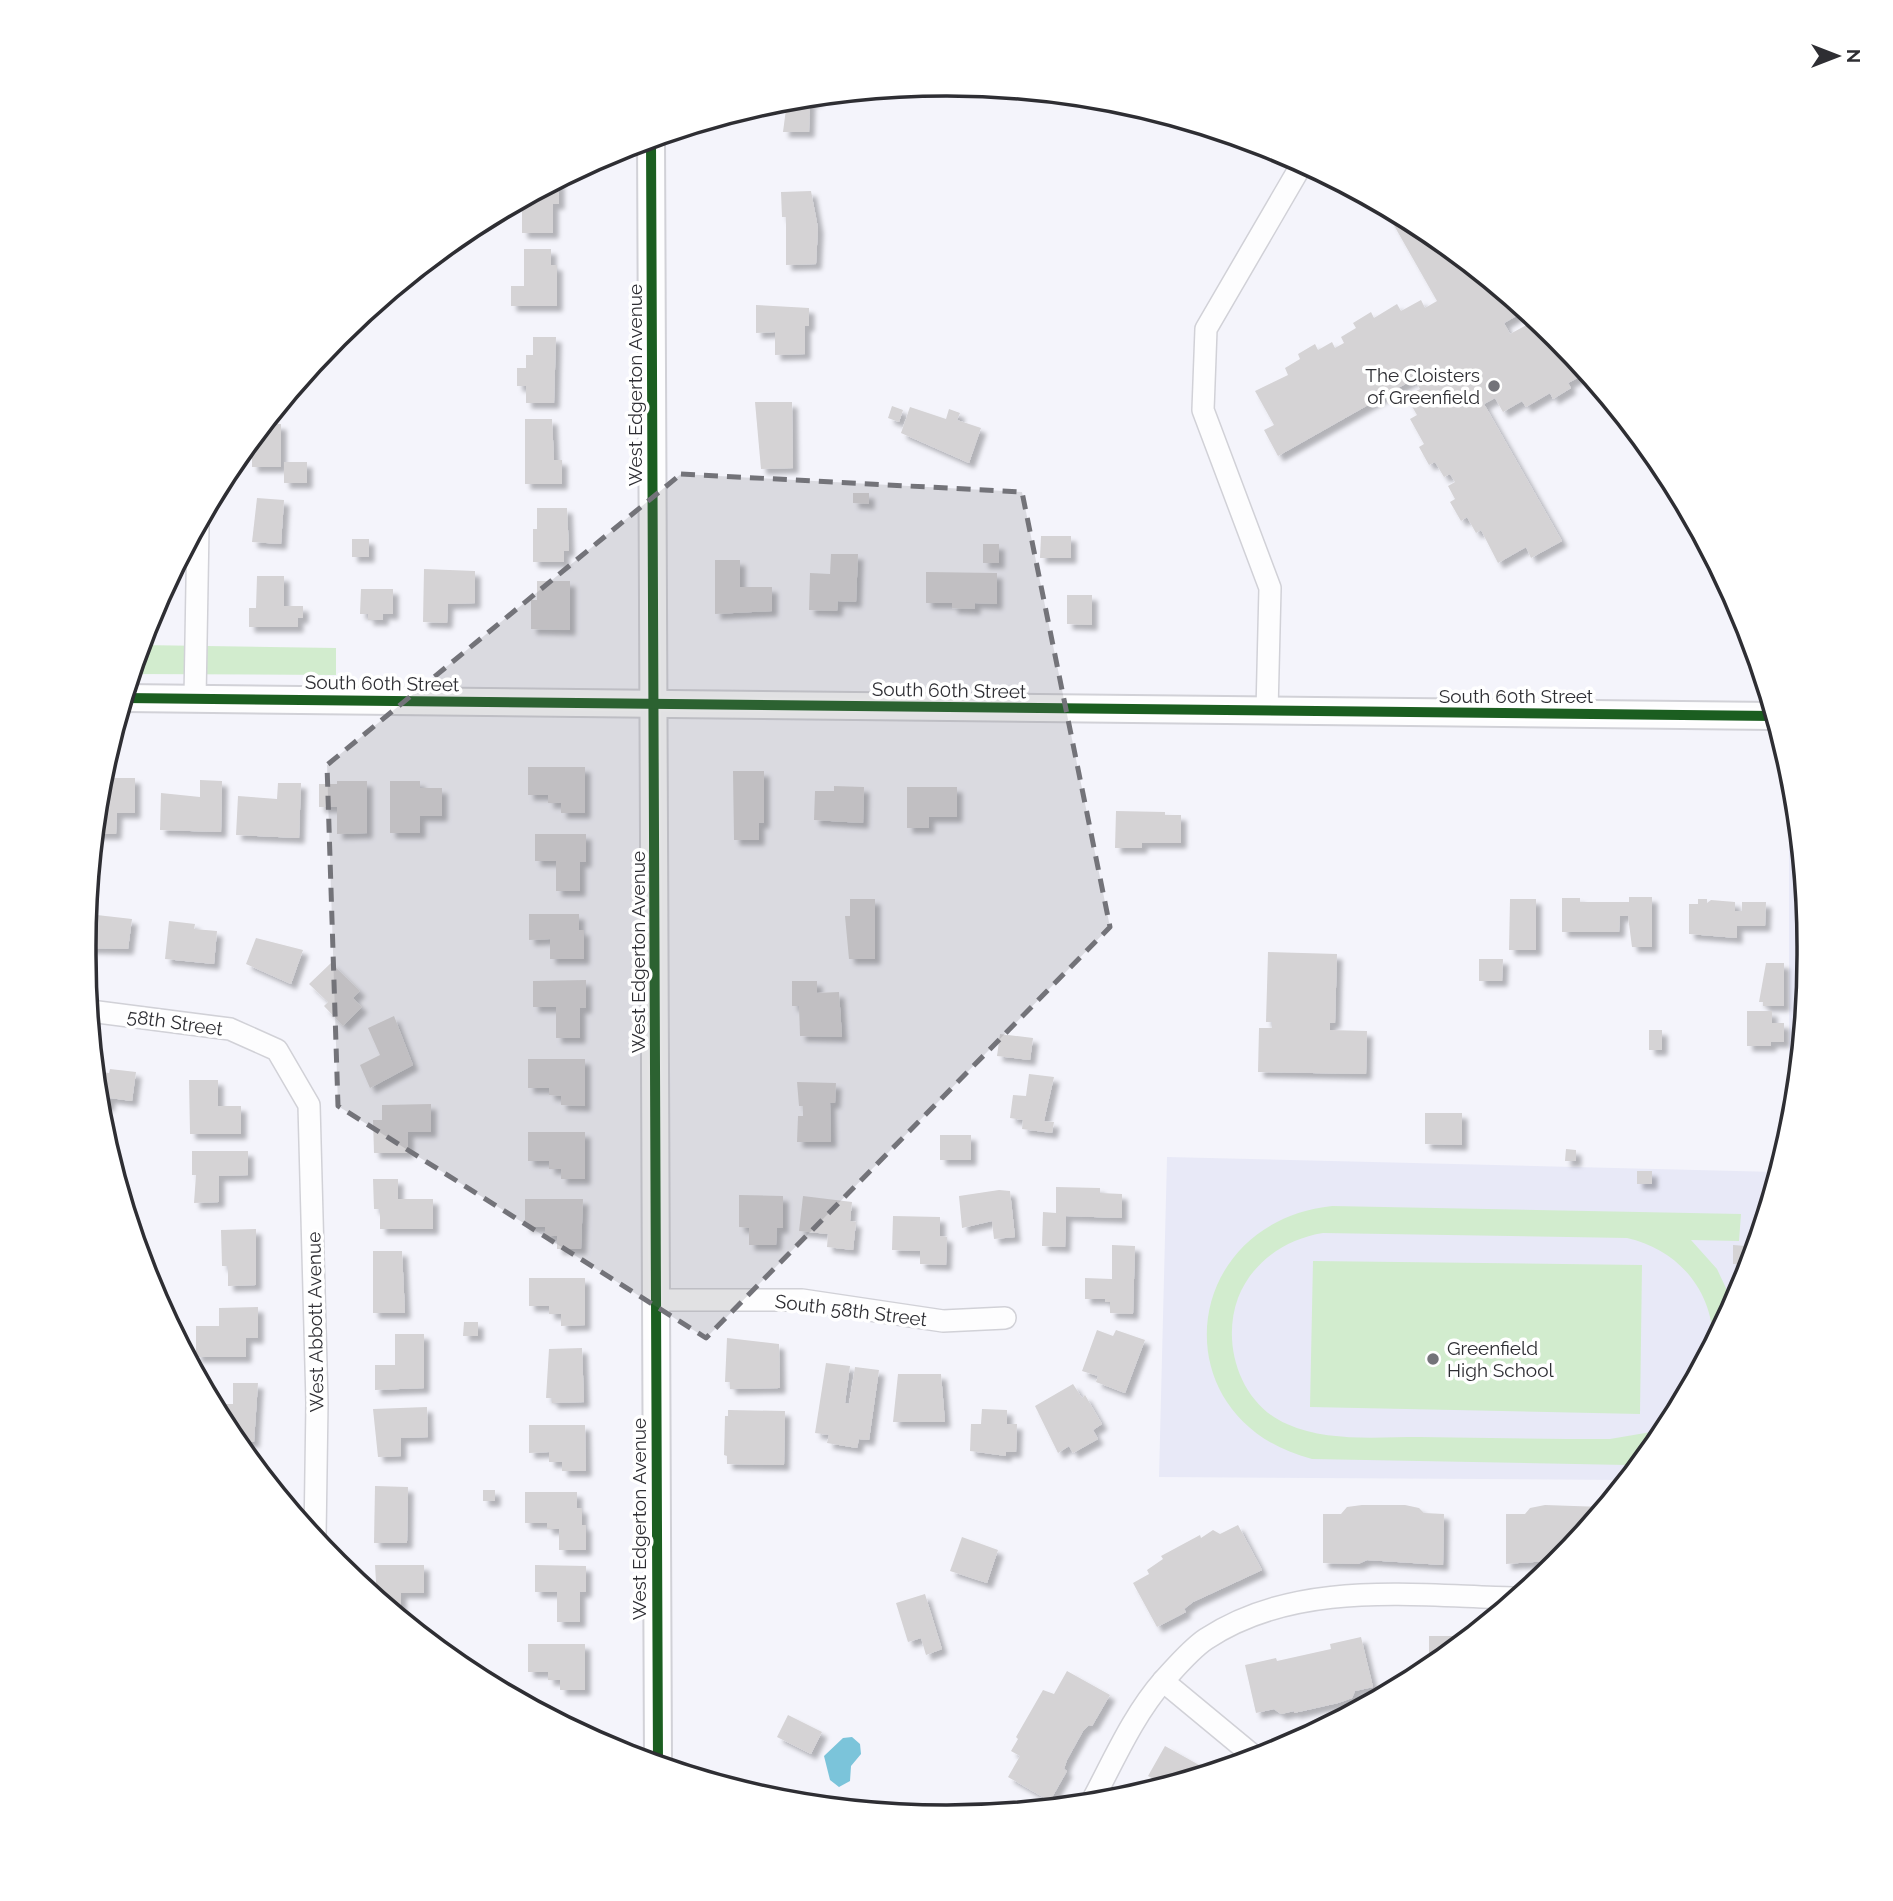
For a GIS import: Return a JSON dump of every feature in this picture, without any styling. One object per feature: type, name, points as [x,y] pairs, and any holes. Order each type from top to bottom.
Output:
[{"type":"street","name":"West Edgerton Avenue","points":[[651,149],[657,1754]]},
{"type":"street","points":[[1267,711],[1270,588],[1203,410],[1206,329],[1297,172]]},
{"type":"street","points":[[195,698],[198,544]]},
{"type":"street","name":"South 60th Street","points":[[133,698],[1765,716]]},
{"type":"street","name":"58th Street","points":[[98,1012],[230,1029],[277,1050],[309,1105]]},
{"type":"street","name":"West Abbott Avenue","points":[[309,1105],[317,1403],[315,1524]]},
{"type":"street","name":"South 58th Street","points":[[655,1300],[802,1300],[943,1321],[1005,1318]]},
{"type":"street","points":[[1098,1790],[1136,1720],[1163,1681],[1204,1640],[1246,1617],[1293,1603],[1346,1594],[1502,1598]]},
{"type":"street","points":[[1163,1681],[1246,1750]]},
{"type":"highlighted area","points":[[681,474],[1022,492],[1110,927],[706,1338],[338,1106],[327,765]]},
{"type":"shaded area","points":[[1789,836],[1797,946],[1795,1010],[1789,1065]]},
{"type":"shaded area","name":"Greenfield High School","points":[[1167,1157],[1769,1172],[1752,1228],[1709,1331],[1683,1380],[1615,1480],[1159,1477]]},
{"type":"green space","points":[[152,645],[336,648],[336,675],[141,674]]},
{"type":"green space","points":[[1332,1206],[1741,1214],[1739,1241],[1691,1240],[1717,1269],[1727,1291],[1711,1326],[1707,1305],[1689,1275],[1662,1252],[1627,1238],[1323,1233],[1296,1241],[1272,1254],[1252,1274],[1238,1298],[1232,1334],[1238,1371],[1257,1402],[1271,1415],[1287,1424],[1318,1434],[1352,1437],[1610,1439],[1649,1432],[1626,1465],[1312,1459],[1263,1438],[1229,1405],[1211,1366],[1207,1324],[1218,1283],[1243,1247],[1281,1220]]},
{"type":"green space","points":[[1313,1261],[1642,1265],[1640,1414],[1310,1407]]},
{"type":"water","points":[[852,1737],[860,1744],[861,1754],[851,1766],[850,1781],[839,1787],[830,1780],[824,1756],[843,1738]]},
{"type":"building","points":[[810,108],[809,132],[783,132],[786,112]]},
{"type":"building","points":[[559,190],[559,204],[553,204],[553,233],[522,233],[522,209]]},
{"type":"building","points":[[811,191],[818,228],[816,264],[786,265],[786,217],[782,217],[781,192]]},
{"type":"building","name":"The Cloisters of Greenfield","points":[[1393,223],[1464,272],[1517,316],[1504,323],[1510,334],[1527,325],[1578,378],[1568,383],[1571,388],[1553,399],[1550,393],[1526,407],[1522,401],[1503,412],[1495,398],[1484,404],[1562,541],[1531,558],[1526,547],[1498,563],[1481,530],[1476,533],[1467,517],[1461,521],[1450,502],[1455,499],[1448,486],[1455,482],[1450,474],[1444,477],[1435,462],[1429,465],[1419,447],[1424,444],[1410,419],[1417,415],[1406,396],[1420,389],[1414,379],[1278,456],[1264,430],[1274,425],[1255,391],[1288,375],[1285,368],[1300,359],[1298,354],[1315,344],[1318,350],[1332,342],[1335,348],[1344,343],[1341,337],[1356,328],[1353,323],[1371,312],[1374,318],[1397,304],[1401,311],[1421,300],[1425,308],[1437,301]]},
{"type":"building","points":[[524,249],[551,249],[551,265],[557,265],[557,306],[511,306],[511,286],[524,286]]},
{"type":"building","points":[[756,305],[809,308],[809,326],[805,326],[805,354],[775,355],[775,332],[756,333]]},
{"type":"building","points":[[533,337],[556,337],[554,403],[526,403],[526,386],[517,386],[517,368],[526,368],[526,355],[533,355]]},
{"type":"building","points":[[755,402],[792,402],[793,468],[761,469]]},
{"type":"building","points":[[892,406],[903,410],[899,422],[888,418]]},
{"type":"building","points":[[910,407],[946,419],[949,409],[960,413],[957,420],[981,428],[969,463],[901,433]]},
{"type":"building","points":[[525,419],[552,419],[554,460],[562,460],[562,484],[525,484]]},
{"type":"building","points":[[276,424],[281,424],[281,467],[252,467],[252,457]]},
{"type":"building","points":[[284,462],[307,462],[307,483],[284,483]]},
{"type":"building","points":[[853,493],[869,493],[869,504],[853,503]]},
{"type":"building","points":[[257,498],[284,500],[281,544],[252,542]]},
{"type":"building","points":[[537,508],[567,508],[569,551],[564,551],[564,562],[533,562],[533,529],[537,529]]},
{"type":"building","points":[[1041,536],[1071,536],[1071,558],[1040,558]]},
{"type":"building","points":[[352,539],[369,539],[369,557],[352,557]]},
{"type":"building","points":[[983,544],[999,544],[999,563],[983,563]]},
{"type":"building","points":[[831,554],[858,554],[856,602],[838,601],[837,611],[809,610],[810,573],[830,574]]},
{"type":"building","points":[[715,560],[740,560],[740,587],[772,587],[772,611],[715,614]]},
{"type":"building","points":[[424,569],[475,571],[475,603],[448,604],[447,623],[423,622]]},
{"type":"building","points":[[926,572],[997,573],[997,604],[975,603],[975,609],[952,608],[952,603],[926,603]]},
{"type":"building","points":[[257,576],[284,576],[284,606],[303,606],[303,618],[298,618],[298,627],[249,627],[249,608],[256,608]]},
{"type":"building","points":[[537,581],[570,581],[570,630],[531,629],[531,600],[537,600]]},
{"type":"building","points":[[361,589],[393,589],[393,614],[383,614],[383,620],[368,620],[368,614],[360,614]]},
{"type":"building","points":[[1067,595],[1092,595],[1092,625],[1067,624]]},
{"type":"building","points":[[528,767],[585,767],[585,813],[561,813],[561,803],[548,803],[548,795],[528,795]]},
{"type":"building","points":[[733,771],[764,771],[764,823],[759,823],[759,840],[734,840]]},
{"type":"building","points":[[114,778],[135,778],[135,813],[117,813],[116,834],[104,834]]},
{"type":"building","points":[[200,780],[222,781],[221,832],[160,830],[161,793],[200,797]]},
{"type":"building","points":[[337,781],[367,781],[367,833],[337,834],[337,807],[319,807],[319,784],[337,784]]},
{"type":"building","points":[[390,781],[420,781],[420,788],[442,788],[442,816],[420,816],[420,833],[390,833]]},
{"type":"building","points":[[278,783],[301,783],[299,838],[236,835],[238,796],[277,799]]},
{"type":"building","points":[[834,786],[864,787],[863,823],[814,820],[815,791],[834,791]]},
{"type":"building","points":[[907,787],[957,787],[957,817],[929,817],[929,828],[907,828]]},
{"type":"building","points":[[1116,811],[1181,815],[1181,843],[1142,843],[1142,848],[1115,848]]},
{"type":"building","points":[[535,834],[586,834],[586,862],[580,862],[580,891],[556,891],[556,861],[535,861]]},
{"type":"building","points":[[1629,897],[1652,897],[1652,947],[1632,947],[1628,916],[1620,916],[1619,932],[1562,932],[1562,898],[1580,898],[1580,902],[1629,902]]},
{"type":"building","points":[[850,899],[875,899],[875,959],[849,959],[845,916],[850,916]]},
{"type":"building","points":[[1510,899],[1536,899],[1536,950],[1509,950]]},
{"type":"building","points":[[1698,899],[1707,899],[1707,903],[1711,900],[1735,902],[1735,911],[1742,911],[1742,902],[1766,902],[1765,926],[1737,926],[1737,938],[1689,934],[1689,904],[1698,904]]},
{"type":"building","points":[[529,914],[579,914],[579,930],[584,930],[584,959],[550,959],[550,939],[529,940]]},
{"type":"building","points":[[97,915],[132,919],[128,949],[96,948]]},
{"type":"building","points":[[169,921],[195,924],[194,929],[217,931],[214,964],[165,959]]},
{"type":"building","points":[[256,938],[303,950],[291,984],[246,964]]},
{"type":"building","points":[[1268,952],[1337,954],[1335,1023],[1330,1023],[1330,1030],[1367,1031],[1366,1074],[1258,1072],[1259,1028],[1272,1028],[1272,1022],[1266,1022]]},
{"type":"building","points":[[1479,959],[1503,959],[1502,981],[1479,981]]},
{"type":"building","points":[[331,963],[360,991],[353,998],[362,1007],[343,1026],[324,1006],[328,1002],[309,984]]},
{"type":"building","points":[[1766,963],[1784,963],[1784,1006],[1763,1006],[1763,1002],[1759,1002]]},
{"type":"building","points":[[586,980],[586,1008],[580,1008],[580,1038],[556,1038],[556,1007],[533,1007],[533,981]]},
{"type":"building","points":[[792,981],[817,981],[817,993],[839,992],[842,1037],[800,1036],[799,1006],[792,1006]]},
{"type":"building","points":[[1747,1011],[1772,1011],[1772,1023],[1784,1023],[1784,1042],[1771,1042],[1771,1046],[1747,1046]]},
{"type":"building","points":[[394,1016],[413,1065],[370,1088],[360,1065],[380,1055],[368,1028]]},
{"type":"building","points":[[1649,1030],[1662,1030],[1662,1050],[1649,1050]]},
{"type":"building","points":[[1000,1034],[1033,1038],[1030,1060],[997,1056]]},
{"type":"building","points":[[528,1059],[585,1059],[585,1106],[561,1105],[561,1096],[549,1095],[549,1088],[528,1088]]},
{"type":"building","points":[[110,1069],[136,1072],[132,1101],[110,1100],[105,1072],[109,1073]]},
{"type":"building","points":[[1029,1074],[1054,1077],[1044,1121],[1054,1122],[1052,1133],[1022,1129],[1023,1120],[1010,1118],[1013,1095],[1026,1096]]},
{"type":"building","points":[[189,1080],[218,1080],[218,1106],[241,1106],[241,1134],[190,1134]]},
{"type":"building","points":[[797,1082],[836,1083],[835,1103],[830,1103],[831,1142],[797,1142],[798,1116],[803,1116],[803,1106],[799,1106]]},
{"type":"building","points":[[431,1104],[431,1132],[408,1132],[408,1153],[374,1153],[373,1120],[382,1120],[382,1105]]},
{"type":"building","points":[[1425,1113],[1462,1113],[1462,1145],[1425,1144]]},
{"type":"building","points":[[528,1132],[585,1132],[585,1179],[561,1179],[561,1169],[549,1169],[549,1161],[528,1161]]},
{"type":"building","points":[[940,1135],[971,1135],[971,1160],[940,1160]]},
{"type":"building","points":[[1566,1149],[1576,1150],[1576,1161],[1565,1161]]},
{"type":"building","points":[[192,1151],[248,1151],[248,1175],[219,1176],[219,1202],[194,1203],[196,1175],[192,1175]]},
{"type":"building","points":[[1637,1171],[1652,1171],[1652,1184],[1637,1184]]},
{"type":"building","points":[[373,1179],[398,1179],[398,1199],[433,1199],[433,1229],[380,1229],[380,1209],[374,1209]]},
{"type":"building","points":[[1056,1187],[1100,1188],[1100,1193],[1122,1194],[1122,1218],[1066,1216],[1065,1247],[1042,1246],[1043,1212],[1056,1213]]},
{"type":"building","points":[[1010,1191],[1015,1237],[994,1239],[992,1221],[962,1228],[959,1196]]},
{"type":"building","points":[[739,1195],[783,1196],[783,1228],[777,1228],[776,1245],[749,1245],[749,1228],[739,1227]]},
{"type":"building","points":[[803,1196],[852,1202],[850,1221],[856,1222],[853,1250],[827,1247],[828,1234],[799,1231]]},
{"type":"building","points":[[525,1199],[583,1199],[581,1249],[557,1249],[557,1236],[545,1236],[545,1227],[525,1227]]},
{"type":"building","points":[[893,1216],[940,1217],[940,1236],[947,1237],[946,1265],[920,1264],[920,1251],[892,1250]]},
{"type":"building","points":[[256,1229],[256,1285],[228,1286],[228,1266],[222,1266],[221,1230]]},
{"type":"building","points":[[1112,1245],[1135,1246],[1133,1314],[1110,1313],[1110,1302],[1105,1302],[1105,1299],[1085,1299],[1085,1278],[1112,1279]]},
{"type":"building","points":[[1733,1245],[1745,1246],[1738,1264],[1733,1264]]},
{"type":"building","points":[[373,1251],[402,1251],[405,1313],[373,1313]]},
{"type":"building","points":[[529,1278],[585,1278],[585,1325],[561,1326],[561,1314],[549,1314],[549,1306],[529,1306]]},
{"type":"building","points":[[258,1307],[258,1338],[246,1338],[246,1357],[198,1357],[196,1326],[219,1326],[219,1308]]},
{"type":"building","points":[[464,1322],[478,1322],[478,1336],[463,1336]]},
{"type":"building","points":[[1097,1330],[1113,1336],[1116,1330],[1145,1340],[1125,1393],[1096,1382],[1098,1376],[1082,1371]]},
{"type":"building","points":[[395,1334],[424,1334],[424,1388],[375,1390],[375,1365],[395,1365]]},
{"type":"building","points":[[727,1338],[779,1344],[780,1388],[730,1389],[730,1382],[725,1382]]},
{"type":"building","points":[[582,1348],[584,1402],[552,1403],[552,1398],[546,1398],[549,1349]]},
{"type":"building","points":[[826,1363],[850,1366],[845,1403],[849,1404],[855,1367],[879,1370],[869,1440],[859,1439],[857,1448],[827,1443],[829,1435],[815,1433]]},
{"type":"building","points":[[898,1374],[941,1374],[945,1422],[893,1422]]},
{"type":"building","points":[[233,1383],[258,1383],[254,1442],[251,1442],[225,1404],[233,1404]]},
{"type":"building","points":[[1073,1384],[1082,1398],[1085,1395],[1102,1424],[1093,1430],[1098,1439],[1073,1453],[1069,1446],[1058,1453],[1035,1406]]},
{"type":"building","points":[[427,1407],[428,1437],[401,1438],[401,1456],[378,1457],[373,1409]]},
{"type":"building","points":[[982,1409],[1007,1410],[1007,1424],[1017,1424],[1016,1452],[1006,1452],[1006,1456],[970,1451],[971,1424],[981,1424]]},
{"type":"building","points":[[728,1410],[785,1411],[784,1465],[727,1464],[727,1456],[724,1455],[725,1416],[728,1416]]},
{"type":"building","points":[[529,1425],[585,1425],[586,1471],[562,1471],[562,1462],[549,1462],[549,1452],[529,1453]]},
{"type":"building","points":[[375,1486],[408,1487],[407,1543],[374,1543]]},
{"type":"building","points":[[483,1490],[495,1490],[495,1501],[483,1501]]},
{"type":"building","points":[[525,1492],[577,1492],[577,1508],[582,1508],[582,1525],[586,1525],[586,1550],[559,1550],[559,1529],[547,1529],[547,1523],[525,1523]]},
{"type":"building","points":[[1405,1505],[1419,1508],[1424,1513],[1444,1514],[1443,1565],[1367,1560],[1358,1564],[1323,1563],[1323,1514],[1341,1514],[1347,1507]]},
{"type":"building","points":[[1545,1505],[1593,1507],[1542,1561],[1506,1564],[1506,1514],[1525,1514],[1530,1508]]},
{"type":"building","points":[[1238,1525],[1262,1570],[1193,1602],[1184,1609],[1186,1612],[1157,1627],[1133,1583],[1149,1574],[1147,1570],[1163,1559],[1161,1556],[1200,1535],[1201,1538],[1213,1530],[1220,1534]]},
{"type":"building","points":[[962,1537],[998,1550],[987,1583],[950,1571]]},
{"type":"building","points":[[375,1565],[424,1565],[424,1593],[401,1593],[401,1606],[376,1585]]},
{"type":"building","points":[[535,1565],[586,1566],[586,1592],[580,1592],[580,1622],[557,1622],[557,1592],[535,1592]]},
{"type":"building","points":[[925,1594],[942,1649],[926,1655],[921,1638],[908,1642],[896,1603]]},
{"type":"building","points":[[1429,1636],[1454,1636],[1429,1654]]},
{"type":"building","points":[[1361,1637],[1373,1687],[1355,1691],[1352,1698],[1338,1703],[1294,1713],[1281,1714],[1274,1709],[1256,1713],[1245,1665],[1331,1649],[1330,1644]]},
{"type":"building","points":[[528,1644],[585,1644],[585,1690],[560,1690],[560,1680],[548,1680],[548,1672],[528,1672]]},
{"type":"building","points":[[1067,1671],[1110,1695],[1092,1726],[1089,1725],[1083,1731],[1067,1760],[1064,1769],[1067,1771],[1052,1798],[1045,1798],[1008,1777],[1020,1756],[1011,1751],[1018,1739],[1016,1737],[1043,1690],[1054,1694]]},
{"type":"building","points":[[788,1715],[822,1732],[811,1754],[777,1737]]},
{"type":"building","points":[[1165,1746],[1201,1766],[1152,1779],[1148,1776]]},
{"type":"cycle path","points":[[651,149],[658,1754]]},
{"type":"cycle path","points":[[133,698],[1765,716]]},
{"type":"place","name":"The Cloisters of Greenfield","points":[[1494,386]]},
{"type":"place","name":"Greenfield High School","points":[[1433,1359]]}]
